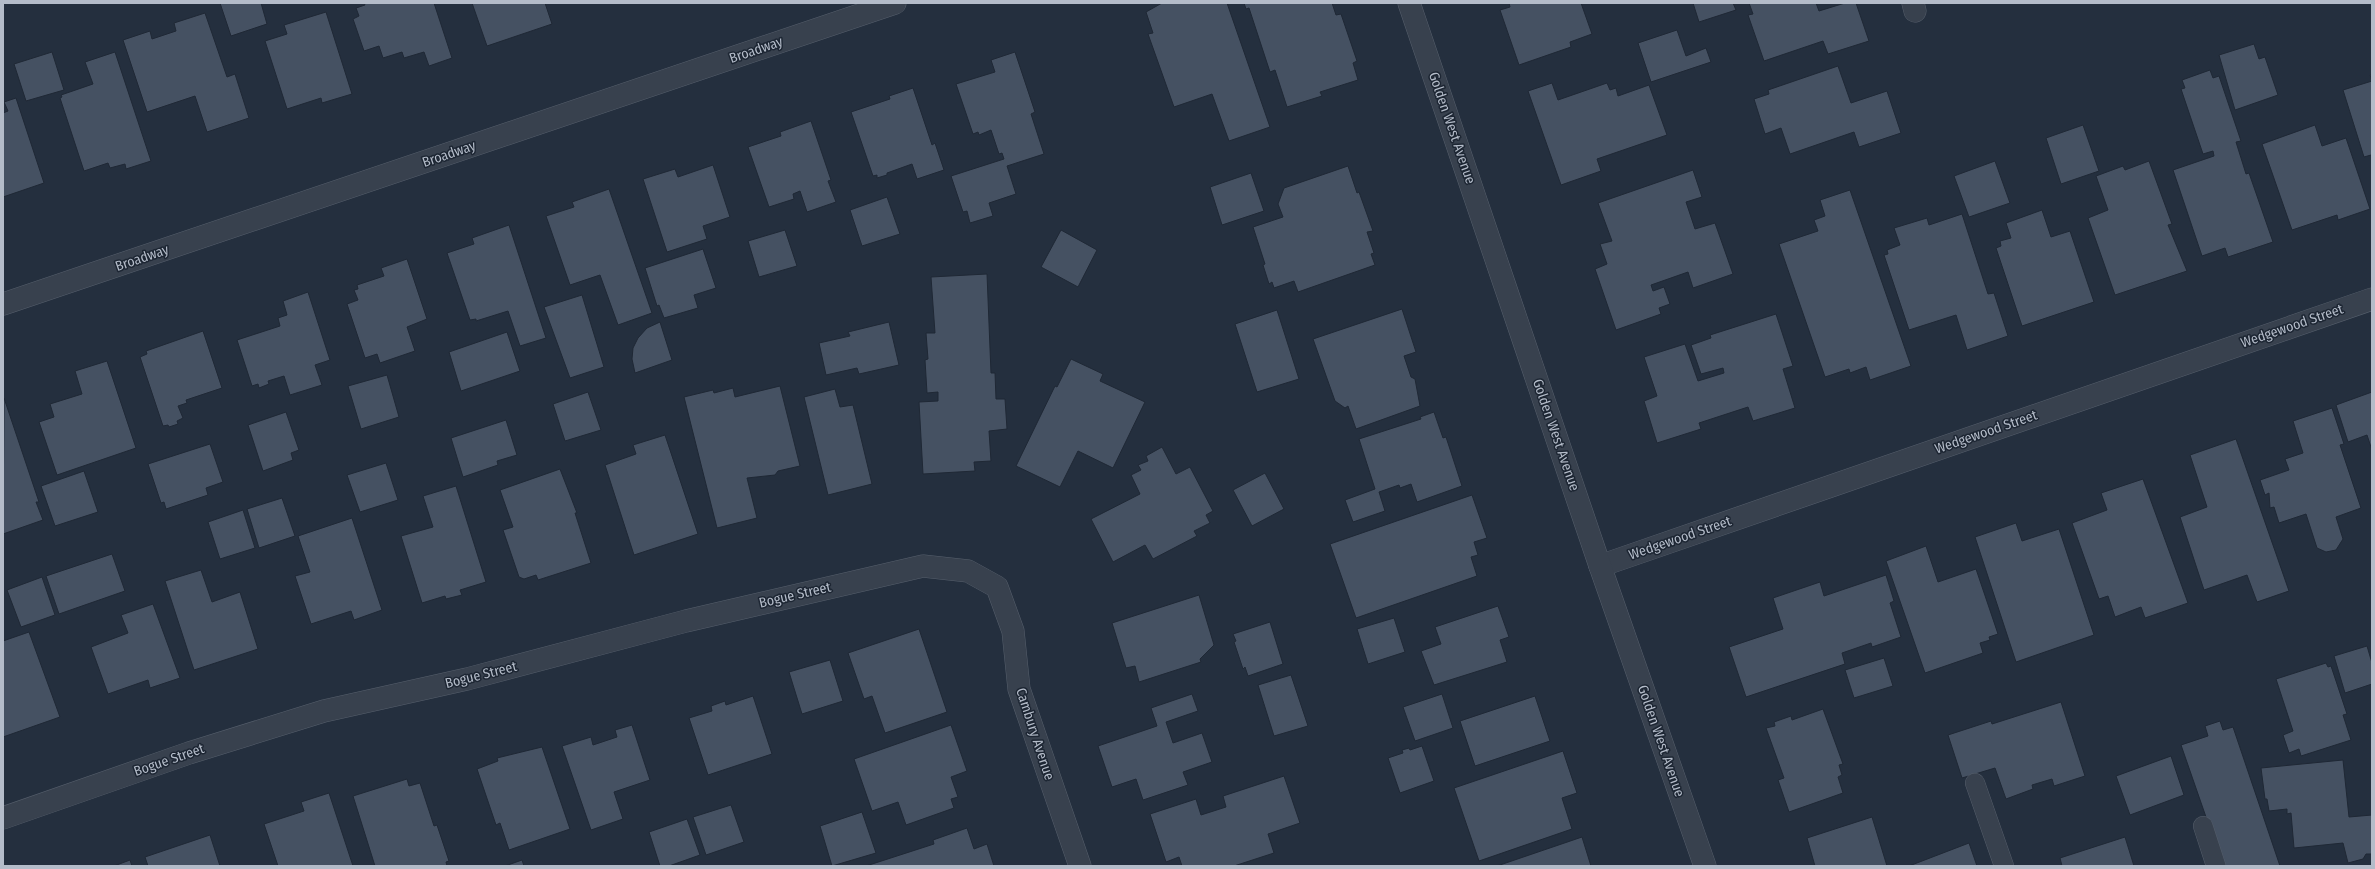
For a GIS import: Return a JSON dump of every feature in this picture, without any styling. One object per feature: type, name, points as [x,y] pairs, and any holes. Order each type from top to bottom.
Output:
[{"type":"street","name":"Broadway","points":[[3,304],[895,3]]},
{"type":"street","name":"Golden West Avenue","points":[[1409,3],[1600,566],[1705,866]]},
{"type":"street","name":"Wedgewood Street","points":[[1600,566],[2372,299]]},
{"type":"street","name":"Bogue Street","points":[[3,818],[189,752],[324,711],[467,679],[686,621],[923,566],[968,571]]},
{"type":"street","name":"Cambury Avenue","points":[[968,571],[997,587],[1013,631],[1019,689],[1080,866]]},
{"type":"lane","points":[[1975,784],[2004,866]]},
{"type":"lane","points":[[2203,826],[2216,866]]},
{"type":"building","points":[[220,3],[261,3],[267,24],[231,36]]},
{"type":"building","points":[[364,3],[434,3],[452,58],[429,66],[424,52],[404,58],[402,52],[383,58],[379,46],[364,51],[353,19],[359,16],[356,8],[365,5]]},
{"type":"building","points":[[472,3],[545,3],[552,24],[487,46]]},
{"type":"building","points":[[1162,3],[1227,3],[1270,127],[1229,141],[1212,94],[1174,107],[1148,34],[1153,33],[1146,12]]},
{"type":"building","points":[[1244,3],[1332,3],[1336,15],[1341,14],[1357,61],[1353,63],[1358,80],[1320,92],[1322,96],[1287,107],[1275,70],[1270,72],[1249,8],[1246,9]]},
{"type":"building","points":[[1509,3],[1581,3],[1592,34],[1570,42],[1571,47],[1519,65],[1500,10],[1510,7]]},
{"type":"building","points":[[1693,3],[1733,3],[1736,10],[1699,22]]},
{"type":"building","points":[[1749,3],[1816,3],[1819,11],[1845,3],[1856,3],[1869,41],[1828,54],[1823,41],[1764,61],[1748,15],[1753,14]]},
{"type":"building","points":[[326,12],[352,94],[322,103],[321,98],[287,109],[265,41],[287,34],[284,25]]},
{"type":"building","points":[[205,13],[227,77],[235,74],[249,118],[207,132],[195,96],[147,112],[123,40],[150,31],[152,39],[176,31],[174,23]]},
{"type":"building","points":[[1677,30],[1686,56],[1706,48],[1711,62],[1651,82],[1638,43]]},
{"type":"building","points":[[2254,44],[2259,59],[2265,57],[2278,95],[2235,110],[2219,55]]},
{"type":"building","points":[[52,52],[64,90],[26,101],[14,64]]},
{"type":"building","points":[[115,52],[151,161],[126,169],[125,164],[110,168],[108,163],[84,171],[60,98],[62,97],[61,95],[93,84],[85,62]]},
{"type":"building","points":[[1015,52],[1035,112],[1031,114],[1044,154],[1007,166],[1016,194],[989,203],[993,216],[970,223],[967,211],[963,212],[951,176],[1004,159],[1002,153],[999,154],[991,130],[979,135],[978,132],[973,134],[956,84],[995,72],[991,60]]},
{"type":"building","points":[[1838,66],[1851,103],[1887,91],[1901,133],[1859,147],[1854,132],[1790,154],[1781,128],[1765,134],[1754,99],[1769,94],[1768,90]]},
{"type":"building","points":[[2210,70],[2213,78],[2219,76],[2241,141],[2236,142],[2246,174],[2249,173],[2273,242],[2228,257],[2225,248],[2202,256],[2173,170],[2214,156],[2213,151],[2203,154],[2181,89],[2185,88],[2182,80]]},
{"type":"building","points":[[2372,81],[2372,157],[2371,155],[2364,157],[2343,90]]},
{"type":"building","points":[[1552,83],[1558,100],[1607,83],[1610,90],[1616,88],[1618,96],[1649,85],[1667,135],[1597,159],[1601,171],[1561,185],[1528,91]]},
{"type":"building","points":[[913,88],[932,145],[935,143],[944,170],[917,179],[912,164],[877,178],[877,175],[873,176],[851,112],[890,99],[889,96]]},
{"type":"building","points":[[16,98],[44,183],[3,197],[3,113],[8,111],[4,102]]},
{"type":"building","points":[[811,121],[831,180],[828,181],[836,202],[807,212],[800,191],[793,194],[794,199],[769,207],[748,147],[781,136],[780,132]]},
{"type":"building","points":[[2083,125],[2099,171],[2061,184],[2046,138]]},
{"type":"building","points":[[2315,125],[2322,146],[2346,138],[2370,209],[2338,220],[2337,215],[2292,230],[2262,144]]},
{"type":"building","points":[[1995,161],[2010,203],[1969,217],[1954,176]]},
{"type":"building","points":[[2149,161],[2172,224],[2168,225],[2187,271],[2115,295],[2088,218],[2108,210],[2096,176],[2123,166],[2125,170]]},
{"type":"building","points":[[713,165],[730,217],[703,226],[707,239],[667,252],[643,179],[675,169],[678,177]]},
{"type":"building","points":[[1348,166],[1357,193],[1359,192],[1373,231],[1367,232],[1374,253],[1371,254],[1375,265],[1298,292],[1294,281],[1274,288],[1272,282],[1269,284],[1263,265],[1265,264],[1253,227],[1283,217],[1278,204],[1284,188]]},
{"type":"building","points":[[1693,170],[1702,197],[1686,202],[1695,229],[1715,223],[1733,274],[1693,288],[1688,272],[1651,285],[1653,291],[1664,287],[1670,304],[1659,308],[1661,314],[1616,330],[1595,269],[1607,264],[1600,244],[1612,241],[1598,203]]},
{"type":"building","points":[[1251,173],[1264,211],[1222,225],[1210,187]]},
{"type":"building","points":[[609,189],[652,313],[618,325],[600,275],[570,285],[546,216],[574,207],[572,202]]},
{"type":"building","points":[[1850,190],[1911,366],[1870,380],[1866,367],[1850,373],[1849,369],[1825,377],[1779,244],[1818,231],[1814,220],[1825,216],[1820,200]]},
{"type":"building","points":[[887,197],[900,234],[862,246],[850,210]]},
{"type":"building","points":[[2042,210],[2051,237],[2070,231],[2094,302],[2022,326],[1996,248],[2001,246],[2000,241],[2011,238],[2006,223]]},
{"type":"building","points":[[1962,214],[1988,294],[1994,293],[2008,336],[1967,350],[1956,315],[1909,330],[1884,255],[1888,254],[1887,250],[1900,245],[1894,228],[1927,218],[1929,225]]},
{"type":"building","points":[[509,225],[546,338],[520,346],[508,311],[476,321],[476,319],[470,320],[447,253],[474,244],[472,238]]},
{"type":"building","points":[[785,230],[797,266],[759,277],[748,241]]},
{"type":"building","points":[[1061,230],[1097,250],[1078,287],[1041,267]]},
{"type":"building","points":[[703,249],[716,288],[694,295],[698,308],[664,318],[659,305],[657,306],[645,268]]},
{"type":"building","points":[[407,259],[427,319],[407,327],[415,351],[380,363],[377,354],[365,358],[347,304],[358,300],[354,290],[358,289],[357,285],[384,276],[381,268]]},
{"type":"building","points":[[987,274],[991,373],[995,373],[996,399],[1005,399],[1007,429],[989,431],[991,461],[974,462],[975,471],[923,474],[919,402],[938,401],[938,392],[927,393],[925,360],[928,359],[926,333],[935,333],[931,277]]},
{"type":"building","points":[[308,292],[330,360],[315,365],[322,385],[290,395],[284,376],[268,381],[269,384],[259,388],[258,384],[252,386],[237,340],[280,326],[278,318],[287,315],[283,301]]},
{"type":"building","points":[[582,295],[604,367],[570,378],[544,307]]},
{"type":"building","points":[[1402,309],[1416,352],[1404,356],[1411,377],[1415,379],[1420,406],[1356,429],[1348,406],[1345,408],[1335,401],[1313,339]]},
{"type":"building","points":[[1277,310],[1299,379],[1257,392],[1235,324]]},
{"type":"building","points":[[1776,314],[1793,366],[1783,369],[1795,408],[1753,421],[1748,407],[1699,423],[1701,429],[1657,443],[1644,401],[1657,396],[1644,357],[1685,344],[1698,381],[1724,373],[1723,368],[1701,374],[1691,345],[1711,338],[1710,335]]},
{"type":"building","points":[[660,322],[672,360],[635,373],[632,359],[633,348],[638,338],[647,328]]},
{"type":"building","points":[[889,322],[899,365],[859,374],[857,368],[826,375],[819,343],[850,336],[848,332]]},
{"type":"building","points":[[203,331],[222,388],[186,400],[187,403],[178,406],[183,418],[177,421],[178,424],[169,427],[168,425],[163,426],[140,357],[147,354],[146,351]]},
{"type":"building","points":[[507,332],[520,371],[461,391],[449,352]]},
{"type":"building","points":[[1071,359],[1103,374],[1100,381],[1145,402],[1113,468],[1078,451],[1060,487],[1016,466],[1055,386],[1057,387]]},
{"type":"building","points":[[107,361],[136,448],[57,475],[39,422],[54,417],[50,404],[82,394],[75,371]]},
{"type":"building","points":[[387,375],[399,417],[361,429],[348,386]]},
{"type":"building","points":[[780,386],[800,466],[778,471],[775,475],[747,478],[757,518],[717,528],[684,397],[713,390],[714,393],[733,388],[735,397]]},
{"type":"building","points":[[835,389],[840,407],[853,405],[872,484],[828,495],[804,397]]},
{"type":"building","points":[[588,392],[601,430],[565,441],[553,404]]},
{"type":"building","points":[[2372,392],[2372,450],[2367,435],[2348,442],[2336,405]]},
{"type":"building","points":[[4,398],[39,502],[36,502],[43,520],[3,534]]},
{"type":"building","points":[[2332,408],[2344,444],[2340,445],[2361,508],[2336,517],[2343,539],[2336,550],[2326,552],[2317,548],[2306,514],[2279,523],[2274,507],[2270,508],[2269,493],[2265,495],[2260,480],[2289,470],[2285,459],[2303,453],[2293,421]]},
{"type":"building","points":[[286,412],[299,450],[291,453],[293,460],[263,471],[248,425]]},
{"type":"building","points":[[1434,412],[1443,438],[1446,437],[1462,486],[1417,502],[1411,484],[1400,488],[1399,485],[1379,492],[1385,511],[1353,522],[1345,500],[1375,489],[1359,439],[1421,419],[1420,417]]},
{"type":"building","points":[[506,420],[517,455],[497,461],[498,465],[463,477],[451,438]]},
{"type":"building","points":[[665,435],[698,534],[634,555],[605,465],[636,454],[633,445]]},
{"type":"building","points":[[2236,439],[2289,591],[2257,602],[2247,575],[2204,590],[2180,517],[2207,507],[2190,455]]},
{"type":"building","points":[[210,444],[223,482],[206,488],[208,495],[166,509],[164,502],[161,503],[148,464]]},
{"type":"building","points":[[1162,447],[1176,474],[1190,467],[1213,511],[1206,515],[1210,523],[1194,531],[1197,536],[1153,559],[1145,545],[1113,562],[1091,519],[1140,494],[1131,475],[1141,470],[1138,465],[1148,461],[1146,456]]},
{"type":"building","points":[[386,463],[398,500],[360,512],[347,475]]},
{"type":"building","points":[[560,469],[577,513],[575,513],[591,563],[538,580],[536,575],[524,579],[519,577],[503,530],[513,527],[500,490]]},
{"type":"building","points":[[84,471],[98,512],[55,526],[41,486]]},
{"type":"building","points":[[1265,473],[1284,509],[1252,526],[1233,490]]},
{"type":"building","points":[[2143,479],[2188,603],[2145,618],[2141,607],[2115,617],[2108,596],[2099,599],[2072,523],[2107,510],[2101,493]]},
{"type":"building","points":[[456,486],[486,582],[460,590],[462,595],[446,599],[445,596],[422,603],[401,536],[433,527],[423,496]]},
{"type":"building","points":[[1472,495],[1487,538],[1474,542],[1478,555],[1471,557],[1477,576],[1356,618],[1330,544]]},
{"type":"building","points":[[282,498],[295,536],[259,548],[247,509]]},
{"type":"building","points":[[243,510],[255,548],[220,559],[208,522]]},
{"type":"building","points":[[352,518],[382,610],[354,620],[351,611],[311,624],[295,576],[310,572],[298,536]]},
{"type":"building","points":[[2016,523],[2022,541],[2059,529],[2094,635],[2016,662],[1975,537]]},
{"type":"building","points":[[1926,546],[1938,582],[1976,569],[1998,634],[1989,637],[1990,640],[1980,643],[1983,653],[1925,673],[1886,561]]},
{"type":"building","points":[[112,554],[125,591],[59,614],[46,576]]},
{"type":"building","points":[[201,570],[212,602],[240,592],[258,649],[194,670],[165,581]]},
{"type":"building","points":[[1886,575],[1894,601],[1890,603],[1901,637],[1872,647],[1871,643],[1842,653],[1845,664],[1746,697],[1729,647],[1783,629],[1773,598],[1820,582],[1824,596]]},
{"type":"building","points":[[42,577],[55,615],[21,627],[7,590]]},
{"type":"building","points":[[1199,595],[1214,645],[1200,659],[1201,662],[1139,682],[1135,666],[1126,668],[1112,623]]},
{"type":"building","points":[[153,604],[180,678],[150,688],[148,680],[108,694],[91,647],[128,633],[121,615]]},
{"type":"building","points":[[1498,606],[1509,637],[1500,640],[1507,662],[1434,685],[1421,651],[1441,644],[1435,627]]},
{"type":"building","points":[[1394,618],[1405,652],[1368,664],[1357,629]]},
{"type":"building","points":[[1270,622],[1283,664],[1248,676],[1245,667],[1243,669],[1234,642],[1236,641],[1233,634]]},
{"type":"building","points":[[919,629],[947,712],[885,733],[872,696],[864,699],[848,653]]},
{"type":"building","points":[[29,632],[60,717],[3,737],[3,641]]},
{"type":"building","points":[[2367,646],[2372,663],[2372,684],[2345,693],[2334,656]]},
{"type":"building","points":[[1884,658],[1893,686],[1854,698],[1845,670]]},
{"type":"building","points":[[830,660],[843,701],[802,714],[789,672]]},
{"type":"building","points":[[2326,663],[2328,667],[2331,666],[2347,714],[2343,715],[2351,740],[2301,756],[2299,749],[2289,753],[2283,735],[2293,731],[2276,679]]},
{"type":"building","points":[[1291,675],[1308,726],[1274,736],[1258,685]]},
{"type":"building","points":[[1192,694],[1198,711],[1166,722],[1173,743],[1202,733],[1212,762],[1183,772],[1188,785],[1143,800],[1136,779],[1112,787],[1098,746],[1157,726],[1151,708]]},
{"type":"building","points":[[1442,694],[1453,728],[1415,741],[1403,707]]},
{"type":"building","points":[[753,696],[772,754],[708,775],[689,718],[712,711],[711,706],[725,701],[726,705]]},
{"type":"building","points":[[1535,696],[1550,741],[1475,766],[1460,721]]},
{"type":"building","points":[[2061,702],[2085,776],[2054,786],[2052,779],[2032,785],[2033,789],[2006,799],[1995,768],[1962,778],[1948,735],[1991,721],[1992,724]]},
{"type":"building","points":[[1823,709],[1843,764],[1839,765],[1842,775],[1838,777],[1843,793],[1789,812],[1778,780],[1784,778],[1766,728],[1775,726],[1774,722],[1791,716],[1792,720]]},
{"type":"building","points":[[2220,721],[2223,730],[2233,727],[2280,866],[2223,866],[2181,745],[2208,736],[2205,726]]},
{"type":"building","points":[[632,725],[650,780],[614,792],[623,819],[591,830],[562,746],[591,737],[593,745],[617,737],[615,730]]},
{"type":"building","points":[[951,725],[967,771],[951,777],[958,797],[951,799],[954,808],[906,825],[898,802],[872,811],[854,759]]},
{"type":"building","points":[[1422,746],[1434,781],[1400,793],[1388,758],[1403,753],[1402,750],[1409,748],[1410,750]]},
{"type":"building","points":[[542,747],[570,829],[509,850],[500,823],[496,825],[477,769],[498,761],[497,758]]},
{"type":"building","points":[[1563,751],[1577,793],[1562,798],[1572,829],[1479,861],[1454,788]]},
{"type":"building","points":[[2171,756],[2184,795],[2130,815],[2116,776]]},
{"type":"building","points":[[2343,760],[2349,817],[2372,815],[2372,854],[2366,854],[2363,859],[2348,863],[2343,843],[2294,848],[2291,813],[2287,814],[2287,809],[2269,811],[2267,799],[2265,799],[2261,768]]},
{"type":"building","points":[[1284,776],[1300,823],[1268,834],[1274,853],[1234,866],[1182,866],[1179,857],[1166,862],[1150,814],[1196,799],[1201,815],[1226,807],[1223,796]]},
{"type":"building","points":[[407,779],[409,786],[420,783],[434,826],[437,825],[449,861],[446,862],[447,866],[375,866],[353,796]]},
{"type":"building","points":[[329,793],[353,866],[278,866],[264,824],[304,811],[301,802]]},
{"type":"building","points":[[731,805],[744,842],[706,855],[693,817]]},
{"type":"building","points":[[862,812],[876,853],[832,866],[820,826]]},
{"type":"building","points":[[1872,817],[1887,866],[1815,866],[1807,838]]},
{"type":"building","points":[[687,819],[700,855],[669,866],[660,866],[649,832]]},
{"type":"building","points":[[967,828],[974,849],[987,844],[994,866],[866,866],[934,844],[933,840]]},
{"type":"building","points":[[210,835],[220,866],[148,866],[145,857]]},
{"type":"building","points":[[1582,837],[1591,866],[1497,866]]},
{"type":"building","points":[[2125,837],[2134,866],[2062,866],[2060,858]]},
{"type":"building","points":[[1969,843],[1977,866],[1909,866]]},
{"type":"building","points":[[130,860],[132,866],[114,866]]},
{"type":"building","points":[[522,860],[524,866],[505,866]]}]
